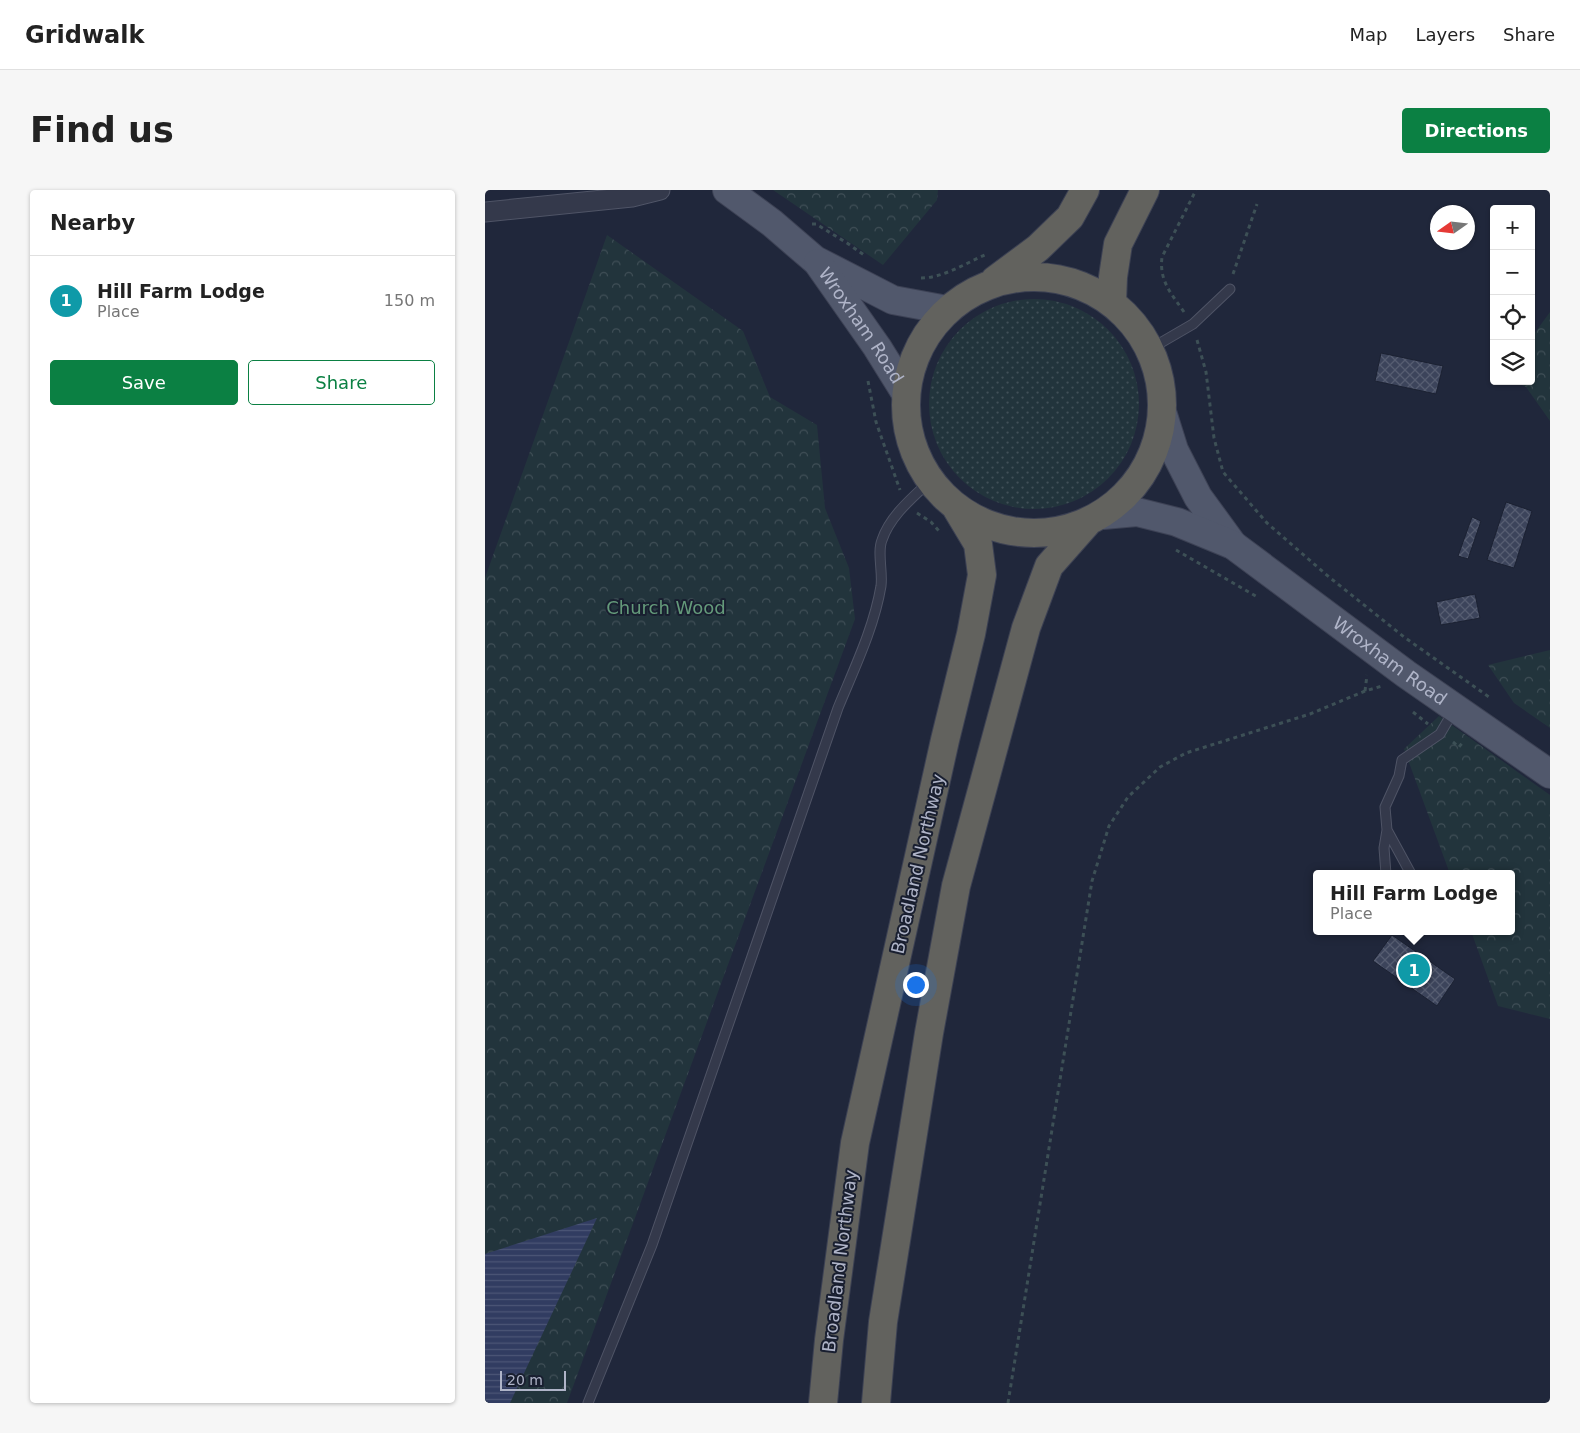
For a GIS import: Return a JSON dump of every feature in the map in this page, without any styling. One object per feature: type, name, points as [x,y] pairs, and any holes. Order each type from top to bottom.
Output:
[{"type":"highway","points":[[1085,190],[1070,217],[1038,248],[992,283],[968,294],[947,310],[919,347],[905,392],[906,424],[915,454],[930,482],[957,509],[998,529],[1043,534],[1095,519]]},
{"type":"highway","points":[[1112,302],[1113,277],[1118,244],[1145,190]]},
{"type":"highway","points":[[876,1403],[883,1322],[929,1033],[957,886],[1026,628],[1049,566],[1095,519],[1133,488],[1153,454],[1163,415],[1161,381],[1150,350],[1134,324],[1112,302],[1075,283],[1033,276],[992,283]]},
{"type":"highway","name":"Broadland Northway","points":[[823,1403],[829,1340],[855,1144],[945,740],[971,634],[982,575],[978,544],[957,509]]},
{"type":"main road","name":"Wroxham Road","points":[[727,190],[772,223],[815,260],[893,300],[947,310]]},
{"type":"main road","name":"Wroxham Road","points":[[815,260],[877,347],[905,392]]},
{"type":"main road","name":"Wroxham Road","points":[[1163,415],[1174,450],[1198,497],[1233,545]]},
{"type":"main road","name":"Wroxham Road","points":[[1095,519],[1137,512],[1177,522],[1233,545],[1406,674],[1550,774]]},
{"type":"street","points":[[485,212],[632,197],[660,190]]},
{"type":"lane","points":[[1150,350],[1193,324],[1230,289]]},
{"type":"lane","points":[[588,1403],[652,1245],[838,708],[871,625],[881,585],[881,541],[893,520],[907,502],[930,482]]},
{"type":"lane","points":[[1386,870],[1384,848],[1387,830],[1385,807],[1399,776],[1402,760],[1466,715]]},
{"type":"lane","points":[[1387,830],[1409,870]]},
{"type":"path","points":[[1230,289],[1236,263],[1257,204]]},
{"type":"path","points":[[920,278],[930,278],[947,272],[994,250]]},
{"type":"path","points":[[1223,472],[1267,523],[1329,577],[1404,637],[1489,697],[1466,715]]},
{"type":"path","points":[[1009,1403],[1092,881],[1109,826],[1128,797],[1160,767],[1186,753],[1310,714],[1382,686],[1406,674]]},
{"type":"green space","points":[[773,190],[938,190],[937,200],[883,265]]},
{"type":"green space","name":"Church Wood","points":[[607,235],[743,331],[770,397],[817,425],[825,508],[849,568],[855,619],[567,1403],[485,1403],[485,578]]},
{"type":"green space","points":[[1024,299],[1044,299],[1084,311],[1101,323],[1115,337],[1127,354],[1131,364],[1139,394],[1137,424],[1127,454],[1115,471],[1101,485],[1084,497],[1074,501],[1044,509],[1024,509],[984,497],[967,485],[953,471],[941,454],[937,444],[929,414],[929,394],[941,354],[953,337],[967,323],[984,311],[994,307]]},
{"type":"green space","points":[[1550,312],[1550,421],[1526,387],[1522,385],[1535,385],[1535,333]]},
{"type":"green space","points":[[1550,650],[1550,728],[1514,703],[1488,665]]},
{"type":"green space","points":[[1439,716],[1550,795],[1550,1019],[1498,1006],[1472,935],[1515,935],[1515,870],[1449,870],[1404,749]]},
{"type":"water","points":[[597,1218],[510,1403],[485,1403],[485,1254]]},
{"type":"building","points":[[1381,353],[1443,366],[1436,394],[1375,381]]},
{"type":"building","points":[[1506,502],[1532,511],[1514,568],[1487,560]]},
{"type":"building","points":[[1472,517],[1481,521],[1468,559],[1458,556]]},
{"type":"building","points":[[1475,594],[1480,618],[1441,625],[1436,602]]},
{"type":"building","points":[[1392,935],[1455,979],[1437,1006],[1373,961]]},
{"type":"place","name":"Hill Farm Lodge","points":[[1414,970]]}]
